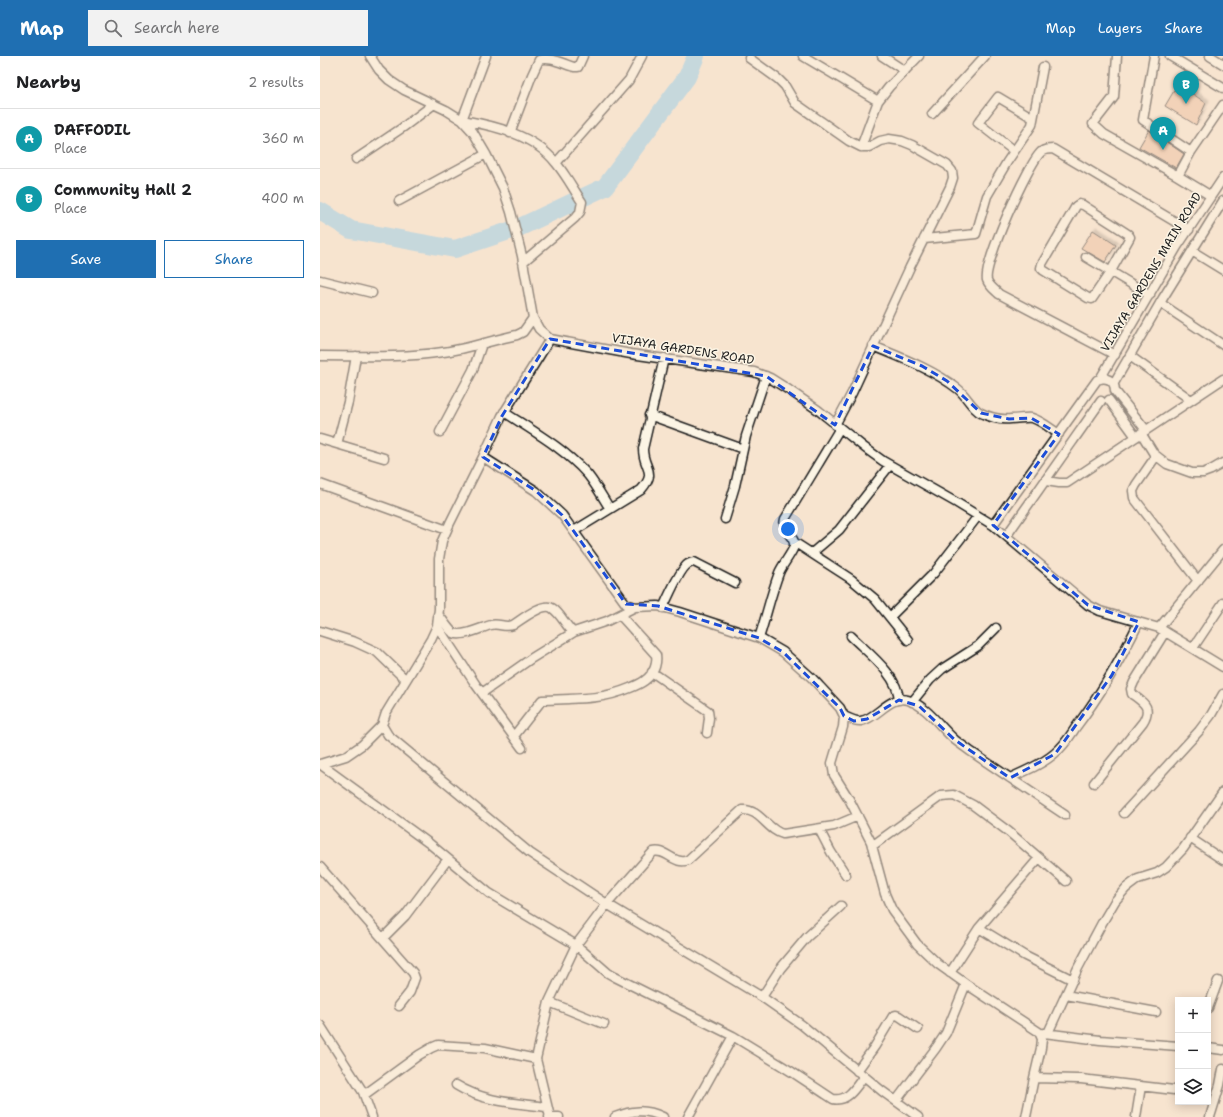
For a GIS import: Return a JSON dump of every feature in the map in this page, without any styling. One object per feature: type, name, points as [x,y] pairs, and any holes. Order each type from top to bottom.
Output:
[{"type":"street","points":[[320,764],[346,756],[362,745],[382,726],[386,713],[431,639],[437,626],[439,559],[442,541],[504,412],[550,339],[539,329],[533,318],[522,259],[511,212],[503,188],[473,132],[462,120],[446,110],[404,90],[389,80],[379,70],[370,56]]},
{"type":"street","points":[[462,120],[486,56]]},
{"type":"street","points":[[510,133],[534,69],[539,60],[544,58],[550,59],[578,67],[583,56]]},
{"type":"street","points":[[556,163],[629,80],[642,56]]},
{"type":"street","points":[[803,56],[878,101]]},
{"type":"street","points":[[882,56],[905,71]]},
{"type":"street","points":[[861,147],[878,101],[889,87],[919,56]]},
{"type":"street","points":[[932,114],[985,56]]},
{"type":"street","points":[[1117,56],[1114,97],[1093,124],[1104,134],[1211,196]]},
{"type":"street","points":[[1154,56],[1143,120],[1192,152]]},
{"type":"street","points":[[1170,56],[1223,88]]},
{"type":"street","points":[[1210,56],[1223,64]]},
{"type":"street","points":[[749,58],[778,79],[785,86],[795,103],[849,141],[861,147],[869,147],[880,141],[889,139],[902,141],[947,165],[952,171],[953,178],[950,187],[873,346],[838,427],[783,525],[794,542],[857,584],[875,599],[908,640]]},
{"type":"street","points":[[924,239],[976,234],[987,196],[1014,151],[1032,125],[1043,68]]},
{"type":"street","points":[[1014,151],[978,123],[998,97],[1033,118]]},
{"type":"street","points":[[356,159],[434,104]]},
{"type":"street","points":[[1178,176],[1223,105]]},
{"type":"street","points":[[462,120],[485,124],[529,140],[538,146],[556,163],[582,202],[580,212],[575,218],[522,259]]},
{"type":"street","points":[[1115,355],[999,294],[992,289],[987,282],[987,271],[1004,221],[1016,194],[1040,153],[1046,149],[1053,149],[1189,230]]},
{"type":"street","points":[[398,201],[486,154]]},
{"type":"street","name":"VIJAYA GARDENS MAIN ROAD","points":[[1100,379],[1189,230],[1223,178]]},
{"type":"street","name":"VIJAYA GARDENS MAIN ROAD","points":[[1114,387],[1160,303],[1223,201]]},
{"type":"street","points":[[1083,205],[1128,234],[1130,237],[1111,271],[1092,299],[1041,268],[1076,206],[1083,205]]},
{"type":"street","points":[[1192,251],[1223,270]]},
{"type":"street","points":[[1086,257],[1150,295]]},
{"type":"street","points":[[320,280],[372,293]]},
{"type":"street","points":[[1160,303],[1223,345]]},
{"type":"street","points":[[320,356],[403,356],[469,348],[517,335],[523,332],[533,318]]},
{"type":"street","name":"VIJAYA GARDENS ROAD","points":[[550,339],[631,354],[754,372],[766,376],[789,390],[864,448],[890,466],[978,516],[1007,535],[1088,605],[1100,611],[1162,630],[1223,667]]},
{"type":"street","points":[[440,432],[473,370],[482,344]]},
{"type":"street","points":[[873,346],[922,366],[959,390],[976,410],[981,413],[988,416],[1009,420],[1031,418],[1059,434]]},
{"type":"street","points":[[337,444],[348,402],[356,356]]},
{"type":"street","points":[[1130,356],[1191,400]]},
{"type":"street","points":[[574,531],[641,490],[650,478],[643,453],[650,415],[664,358]]},
{"type":"street","points":[[725,519],[735,486],[746,436],[766,376]]},
{"type":"street","points":[[1046,481],[1067,483],[1223,378]]},
{"type":"street","points":[[993,526],[1094,383],[1100,379],[1108,379],[1154,454],[1167,464],[1192,473],[1203,473],[1223,463]]},
{"type":"street","points":[[1093,386],[1092,390],[1095,397],[1105,400],[1141,434]]},
{"type":"street","points":[[1007,535],[1105,400],[1112,398],[1114,387]]},
{"type":"street","points":[[504,412],[543,437],[572,459],[588,476],[610,509]]},
{"type":"street","points":[[650,415],[744,449]]},
{"type":"street","points":[[320,440],[384,458]]},
{"type":"street","points":[[1154,454],[1154,459],[1136,484],[1133,491],[1134,498],[1198,581]]},
{"type":"street","points":[[483,457],[536,491],[562,515],[626,604],[635,607]]},
{"type":"street","points":[[812,553],[839,530],[890,466]]},
{"type":"street","points":[[320,484],[447,530]]},
{"type":"street","points":[[890,617],[934,573],[978,516]]},
{"type":"street","points":[[759,638],[778,575],[794,547],[794,542]]},
{"type":"street","points":[[1094,783],[1147,715],[1145,704],[1132,694],[1131,689],[1162,630],[1223,550]]},
{"type":"street","points":[[663,608],[680,575],[689,563],[694,562],[735,582]]},
{"type":"street","points":[[1192,648],[1223,603]]},
{"type":"street","points":[[438,614],[451,631],[455,634],[461,634],[492,624],[508,627],[546,606],[552,607],[570,630],[574,632]]},
{"type":"street","points":[[482,693],[532,658],[574,632],[607,621],[635,607],[644,606],[663,608],[759,638],[783,652],[812,678],[840,708],[844,716],[843,727],[832,762],[834,775],[858,816],[872,846],[885,894],[892,910],[917,944],[938,964],[1039,1032],[1100,1040],[1175,1046]]},
{"type":"street","points":[[514,736],[542,700],[574,700],[617,693],[644,682],[652,672],[657,659],[656,655],[620,615]]},
{"type":"street","points":[[1010,778],[1044,761],[1061,748],[1112,674],[1139,622]]},
{"type":"street","points":[[437,626],[482,693],[522,748]]},
{"type":"street","points":[[912,702],[930,680],[942,669],[978,646],[996,628]]},
{"type":"street","points":[[320,631],[355,642],[377,652],[406,680]]},
{"type":"street","points":[[852,636],[891,677],[899,692],[899,700]]},
{"type":"street","points":[[652,672],[708,711],[710,718],[707,733]]},
{"type":"street","points":[[1124,813],[1199,731],[1211,715],[1223,694]]},
{"type":"street","points":[[844,716],[860,722],[891,703],[899,700],[908,700],[920,706],[955,740],[1065,815]]},
{"type":"street","points":[[382,726],[388,735],[530,853],[607,904],[762,997],[802,1025],[918,1117]]},
{"type":"street","points":[[320,764],[430,844],[489,893],[576,945],[608,973],[733,1036],[833,1099],[838,1100],[845,1098],[852,1092],[875,1046],[893,1016],[899,1016],[918,1029]]},
{"type":"street","points":[[1048,1033],[1073,980],[1115,901],[1126,888],[1138,879],[1156,873],[1166,867],[1183,849],[1223,792]]},
{"type":"street","points":[[872,846],[941,796],[954,795],[973,805],[1009,832],[1066,881]]},
{"type":"street","points":[[559,1117],[550,1117],[536,1059],[549,1002],[576,945],[607,904],[653,852],[663,852],[676,860],[684,862],[742,810],[753,812],[777,833],[792,833],[834,826],[858,816]]},
{"type":"street","points":[[819,829],[831,852],[846,874]]},
{"type":"street","points":[[1190,838],[1223,860]]},
{"type":"street","points":[[950,972],[979,928],[1039,858]]},
{"type":"street","points":[[383,938],[405,916],[448,859]]},
{"type":"street","points":[[320,867],[383,938],[415,978],[410,992],[399,1006]]},
{"type":"street","points":[[762,997],[780,969],[806,936],[841,906]]},
{"type":"street","points":[[979,928],[1025,956],[1073,980]]},
{"type":"street","points":[[1211,1000],[1218,981]]},
{"type":"street","points":[[896,1101],[946,1033],[966,984]]},
{"type":"street","points":[[1066,995],[1156,1012]]},
{"type":"street","points":[[549,1002],[604,1024]]},
{"type":"street","points":[[320,1025],[364,1095],[372,1117]]},
{"type":"street","points":[[1026,1117],[1041,1048],[1042,1039],[1039,1032]]},
{"type":"street","points":[[688,1117],[733,1036]]},
{"type":"street","points":[[364,1095],[419,1055],[438,1045],[485,1048],[536,1059]]},
{"type":"street","points":[[1211,1048],[1223,1050]]},
{"type":"street","points":[[1210,1117],[1218,1093],[1223,1068]]},
{"type":"street","points":[[1034,1078],[1081,1079],[1174,1090]]},
{"type":"street","points":[[456,1085],[469,1093],[484,1098],[547,1107]]},
{"type":"street","points":[[1136,1117],[1141,1086]]},
{"type":"street","points":[[614,1117],[627,1112],[640,1111],[663,1117]]},
{"type":"highlighted area","points":[[550,339],[766,376],[835,425],[873,346],[922,366],[947,381],[981,413],[1009,419],[1031,418],[1059,434],[993,525],[1088,605],[1139,622],[1112,675],[1055,754],[1010,778],[955,740],[919,706],[899,700],[867,719],[854,721],[844,716],[840,708],[783,652],[759,638],[658,606],[626,604],[562,515],[536,491],[483,457],[502,416]]},
{"type":"building","points":[[1178,84],[1206,103],[1196,125],[1165,106]]},
{"type":"building","points":[[1149,130],[1184,154],[1176,168],[1139,147]]},
{"type":"building","points":[[1093,230],[1116,245],[1105,262],[1081,248]]},
{"type":"waterway","points":[[320,211],[351,230],[455,249],[518,228],[605,187],[687,77],[696,56]]},
{"type":"place","name":"Community Hall 2","points":[[1186,104]]},
{"type":"place","name":"DAFFODIL","points":[[1163,150]]}]
